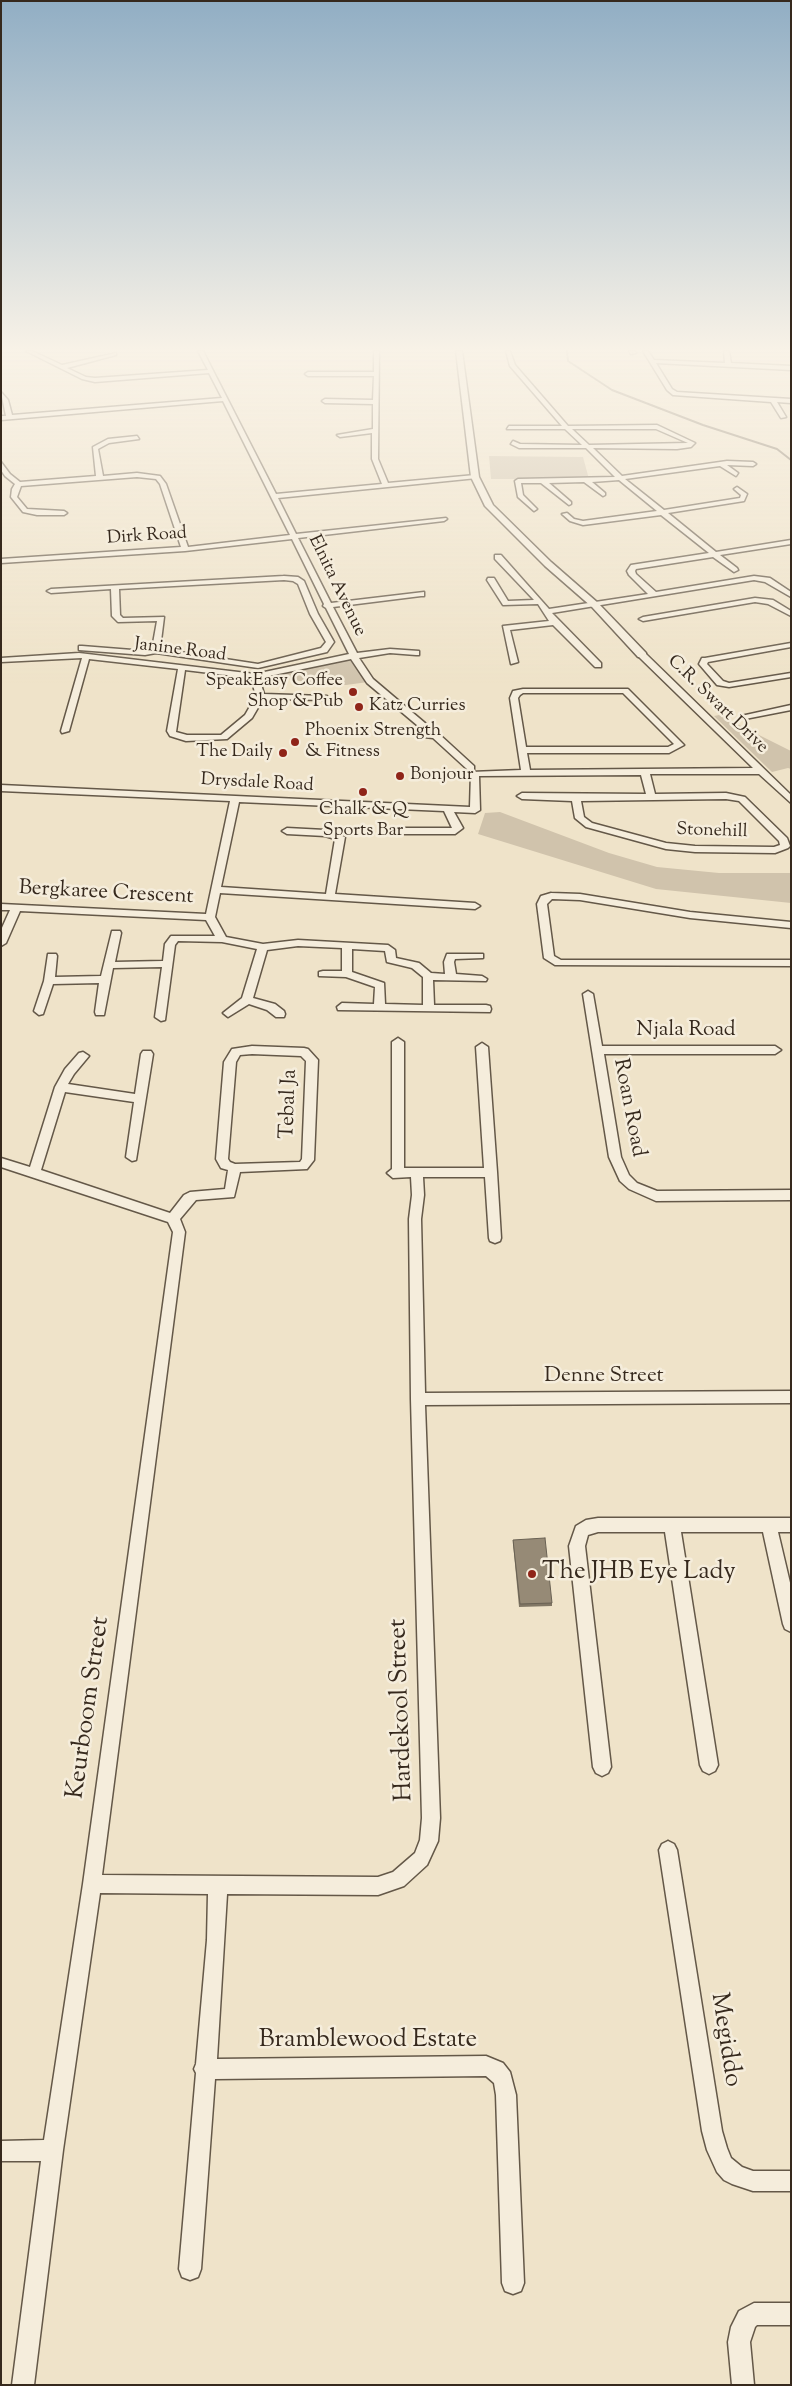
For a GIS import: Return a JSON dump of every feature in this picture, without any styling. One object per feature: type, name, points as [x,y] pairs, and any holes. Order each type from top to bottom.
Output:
[{"type":"street","points":[[97,462],[100,478]]},
{"type":"street","name":"Elnita Avenue","points":[[257,462],[327,606],[353,656],[370,681],[433,734],[474,772]]},
{"type":"street","points":[[376,462],[386,485]]},
{"type":"street","name":"C.R. Swart Drive","points":[[473,462],[475,477],[489,506],[631,648],[642,655],[791,800]]},
{"type":"street","points":[[605,462],[620,478],[734,570]]},
{"type":"street","points":[[1,464],[8,475],[19,484],[148,475],[162,479],[185,550]]},
{"type":"street","points":[[534,509],[520,496],[517,482],[620,478],[721,464],[753,464]]},
{"type":"street","points":[[721,464],[736,474]]},
{"type":"street","points":[[688,469],[696,474]]},
{"type":"street","points":[[657,473],[663,479]]},
{"type":"street","points":[[273,496],[475,477]]},
{"type":"street","points":[[542,480],[569,503]]},
{"type":"street","points":[[585,480],[603,494]]},
{"type":"street","points":[[19,484],[14,496],[25,511],[37,514],[64,513]]},
{"type":"street","points":[[565,514],[577,522],[588,524],[742,500],[745,495],[736,489]]},
{"type":"street","name":"Dirk Road","points":[[1,561],[185,550],[444,519]]},
{"type":"street","points":[[654,595],[633,575],[634,567],[791,542]]},
{"type":"street","points":[[498,558],[540,602],[555,623],[598,665]]},
{"type":"street","points":[[546,612],[754,578],[767,580],[791,595]]},
{"type":"street","points":[[26,651],[80,648],[145,653],[156,651],[258,666],[321,652],[328,648],[330,642],[314,614],[302,583],[296,579],[51,591]]},
{"type":"street","points":[[491,580],[506,603],[540,602]]},
{"type":"street","points":[[115,587],[116,616],[119,619],[161,619],[156,651]]},
{"type":"street","points":[[327,606],[421,594]]},
{"type":"street","points":[[643,619],[755,600],[770,602],[791,614]]},
{"type":"street","points":[[514,662],[506,628],[555,623]]},
{"type":"street","points":[[791,645],[705,660],[703,664],[720,683],[728,685],[791,675]]},
{"type":"street","name":"Janine Road","points":[[1,660],[86,656],[255,676],[353,656],[395,651],[416,653]]},
{"type":"street","points":[[168,666],[176,654]]},
{"type":"street","points":[[65,731],[86,656]]},
{"type":"street","points":[[182,668],[171,731],[179,737],[212,739],[224,737],[249,716],[260,696],[255,676]]},
{"type":"street","points":[[522,750],[669,750],[680,745],[625,691],[533,690],[516,693],[514,698],[522,750],[526,773]]},
{"type":"street","points":[[260,696],[324,698]]},
{"type":"street","points":[[745,716],[791,707]]},
{"type":"street","points":[[474,772],[761,771]]},
{"type":"street","name":"Drysdale Road","points":[[1,788],[475,810],[474,772]]},
{"type":"street","points":[[646,772],[651,797]]},
{"type":"street","points":[[522,796],[576,798]]},
{"type":"street","name":"Stonehill","points":[[726,796],[742,799],[784,840],[785,846],[775,850],[695,849],[666,846],[589,825],[580,818],[576,798],[651,797],[726,796]]},
{"type":"street","points":[[222,939],[210,917],[235,799]]},
{"type":"street","points":[[402,831],[454,831],[458,828],[448,810]]},
{"type":"street","points":[[287,831],[325,833],[340,837],[330,897]]},
{"type":"street","points":[[217,890],[475,906]]},
{"type":"street","points":[[791,925],[690,915],[580,897],[551,896],[545,898],[542,904],[549,958],[560,963],[791,963]]},
{"type":"street","name":"Bergkaree Crescent","points":[[1,907],[210,917]]},
{"type":"street","points":[[2,940],[16,908]]},
{"type":"street","points":[[100,1012],[105,979],[116,933]]},
{"type":"street","points":[[161,1016],[170,944],[173,938],[222,939],[262,947],[298,943],[388,948],[390,950],[390,959],[415,965],[428,976],[482,979]]},
{"type":"street","points":[[347,974],[348,946]]},
{"type":"street","points":[[228,1013],[247,1000],[262,947]]},
{"type":"street","points":[[39,1011],[49,981],[52,956]]},
{"type":"street","points":[[451,978],[449,962],[451,956],[479,956]]},
{"type":"street","points":[[109,965],[167,964]]},
{"type":"street","points":[[323,974],[347,974],[380,986],[379,1007]]},
{"type":"street","points":[[428,976],[429,1008]]},
{"type":"street","points":[[49,981],[105,979]]},
{"type":"street","name":"Roan Road","points":[[588,994],[615,1157],[624,1178],[633,1186],[656,1196],[791,1195]]},
{"type":"street","points":[[247,1000],[271,1007],[280,1014]]},
{"type":"street","points":[[342,1006],[486,1009]]},
{"type":"street","points":[[398,1042],[395,1172],[491,1172]]},
{"type":"street","points":[[482,1047],[496,1238]]},
{"type":"street","name":"Tebal Ja","points":[[252,1050],[304,1052],[312,1060],[306,1164],[293,1168],[235,1168],[223,1163],[221,1152],[231,1057],[239,1051],[252,1050]]},
{"type":"street","name":"Njala Road","points":[[597,1050],[775,1050]]},
{"type":"street","points":[[132,1157],[147,1054]]},
{"type":"street","points":[[34,1172],[61,1086],[69,1072],[83,1056]]},
{"type":"street","points":[[61,1086],[140,1099]]},
{"type":"street","points":[[1,1162],[173,1219],[188,1198],[194,1195],[230,1194],[235,1168]]},
{"type":"street","name":"Hardekool Street","points":[[92,1884],[378,1886],[398,1880],[421,1860],[428,1841],[432,1818],[418,1399],[415,1219],[418,1195],[417,1172]]},
{"type":"street","name":"Keurboom Street","points":[[23,2385],[53,2150],[92,1884],[178,1244],[179,1232],[173,1219]]},
{"type":"street","name":"Denne Street","points":[[418,1399],[791,1397]]},
{"type":"street","points":[[672,1525],[708,1765]]},
{"type":"street","points":[[769,1525],[791,1624]]},
{"type":"street","points":[[602,1767],[577,1546],[581,1531],[590,1526],[791,1525]]},
{"type":"street","name":"Megiddo","points":[[668,1850],[712,2131],[717,2150],[724,2164],[732,2173],[739,2177],[753,2181],[791,2181]]},
{"type":"street","points":[[190,2269],[204,2069],[216,1940],[218,1885]]},
{"type":"street","name":"Bramblewood Estate","points":[[204,2069],[486,2066],[496,2070],[502,2079],[506,2095],[513,2283]]},
{"type":"street","points":[[1,2150],[53,2150]]},
{"type":"street","points":[[743,2385],[739,2342],[742,2327],[747,2319],[754,2314],[791,2314]]},
{"type":"shaded area","points":[[490,462],[584,462],[589,479],[491,479]]},
{"type":"shaded area","points":[[351,657],[368,682],[346,685],[321,685],[267,675]]},
{"type":"shaded area","points":[[719,715],[791,751],[791,769],[772,772],[714,716]]},
{"type":"shaded area","points":[[500,812],[609,853],[657,867],[719,873],[791,873],[791,903],[656,889],[478,834],[485,813]]},
{"type":"building","name":"The JHB Eye Lady","points":[[545,1538],[552,1603],[520,1604],[513,1540]]},
{"type":"place","name":"SpeakEasy Coffee Shop & Pub","points":[[353,692]]},
{"type":"place","name":"Katz Curries","points":[[359,707]]},
{"type":"place","name":"Phoenix Strength & Fitness","points":[[295,742]]},
{"type":"place","name":"The Daily","points":[[283,753]]},
{"type":"place","name":"Bonjour","points":[[400,776]]},
{"type":"place","name":"Chalk & Q Sports Bar","points":[[363,792]]},
{"type":"place","name":"The JHB Eye Lady","points":[[532,1574]]}]
